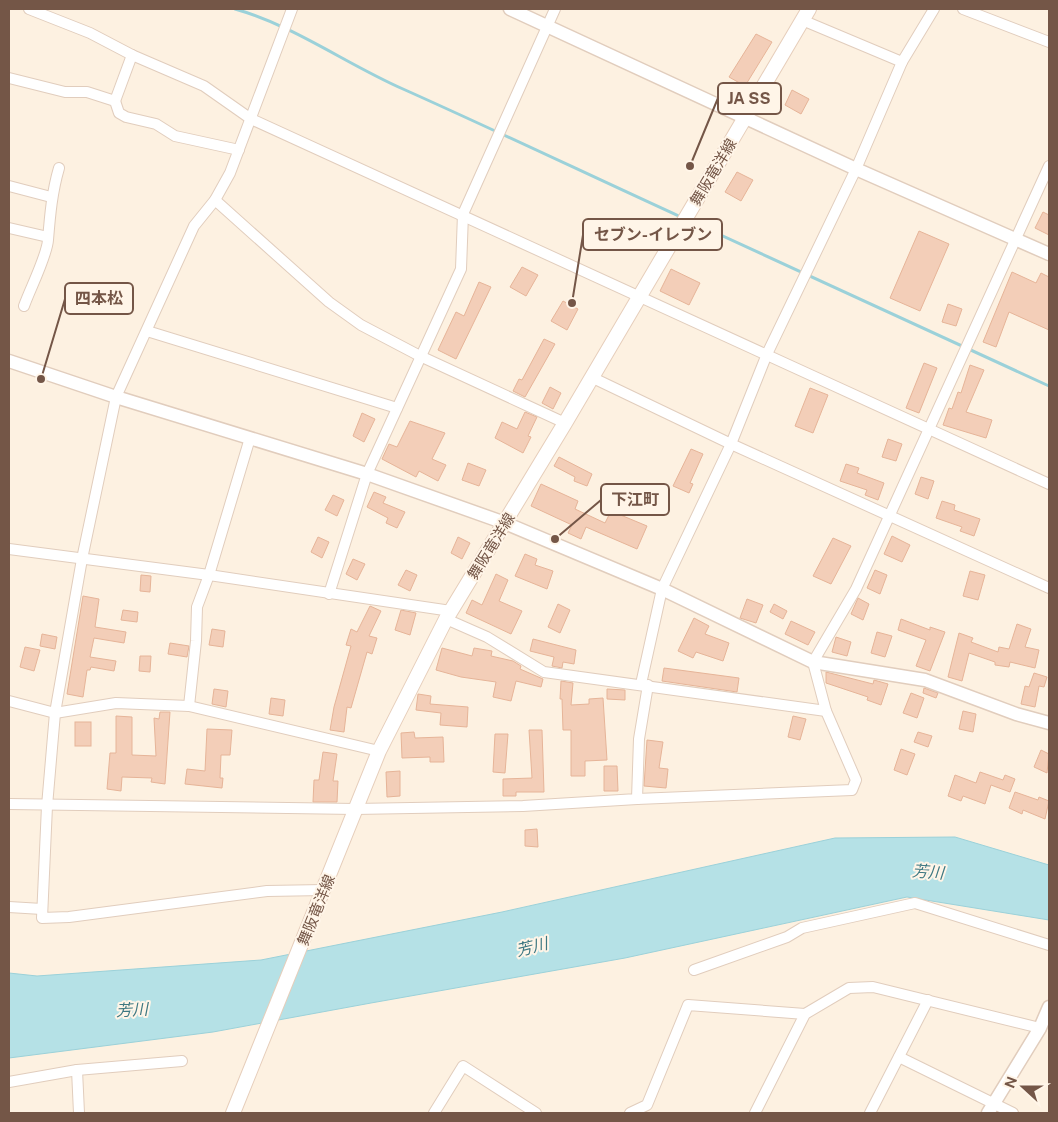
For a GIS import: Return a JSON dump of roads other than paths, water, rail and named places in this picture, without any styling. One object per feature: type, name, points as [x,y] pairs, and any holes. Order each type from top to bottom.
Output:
[{"type":"main road","name":"舞阪竜洋線","points":[[233,1113],[379,751],[448,615],[565,423],[806,14]]},
{"type":"street","points":[[29,9],[90,34],[132,55],[204,86],[251,119],[463,214],[1049,484]]},
{"type":"street","points":[[292,9],[230,173],[215,200],[194,226],[116,397],[82,559],[55,713],[47,806],[42,918],[69,917],[267,892],[324,890]]},
{"type":"street","points":[[510,9],[856,169],[1049,254]]},
{"type":"street","points":[[329,594],[367,474],[420,356],[462,269],[463,214],[554,9]]},
{"type":"street","points":[[637,799],[639,740],[644,685],[662,589],[731,444],[767,354],[856,169],[902,62],[934,9]]},
{"type":"street","points":[[963,9],[1049,42]]},
{"type":"street","points":[[806,14],[902,62]]},
{"type":"street","points":[[132,55],[115,101],[119,113],[126,117],[156,124],[175,136],[239,150]]},
{"type":"street","points":[[9,78],[65,92],[87,92],[115,101]]},
{"type":"street","points":[[9,804],[355,809],[523,806],[852,790],[856,780],[826,711],[813,662],[856,589],[1049,166]]},
{"type":"street","points":[[24,306],[48,242],[52,216],[51,197],[59,168]]},
{"type":"street","points":[[9,186],[51,197]]},
{"type":"street","points":[[215,200],[329,302],[361,325],[420,356],[565,423]]},
{"type":"street","points":[[9,228],[48,237]]},
{"type":"street","points":[[147,330],[397,408]]},
{"type":"street","points":[[9,361],[116,397],[367,474],[505,523],[662,589],[813,662],[925,680],[1016,714],[1049,723]]},
{"type":"street","points":[[591,377],[731,444],[1049,588]]},
{"type":"street","points":[[189,706],[196,641],[197,607],[209,575],[250,438]]},
{"type":"street","points":[[9,549],[209,575],[448,615],[544,672],[826,711]]},
{"type":"street","points":[[9,701],[55,713],[116,703],[189,706],[379,751]]},
{"type":"street","points":[[694,970],[787,937],[802,928],[915,903],[1049,945]]},
{"type":"street","points":[[9,908],[42,909]]},
{"type":"street","points":[[755,1113],[805,1014],[849,988],[873,987],[1040,1028]]},
{"type":"street","points":[[870,1113],[928,1000]]},
{"type":"street","points":[[630,1113],[647,1105],[688,1005],[805,1014]]},
{"type":"street","points":[[991,1108],[1040,1028],[1049,1007]]},
{"type":"street","points":[[899,1057],[991,1108],[1012,1113]]},
{"type":"street","points":[[9,1082],[78,1070],[182,1061]]},
{"type":"street","points":[[434,1113],[463,1066],[536,1113]]},
{"type":"street","points":[[78,1070],[79,1113]]},
{"type":"water","name":"芳川","points":[[955,837],[1049,865],[1049,920],[907,897],[625,958],[213,1032],[9,1058],[9,973],[37,976],[261,960],[502,912],[835,838]]},
{"type":"waterway","points":[[235,9],[279,25],[382,79],[683,218]]},
{"type":"waterway","points":[[688,220],[1049,386]]},
{"type":"place","name":"JA SS","points":[[690,166]]},
{"type":"place","name":"セブン-イレブン","points":[[572,303]]},
{"type":"place","name":"四本松","points":[[41,379]]},
{"type":"place","name":"下江町","points":[[555,539]]}]
